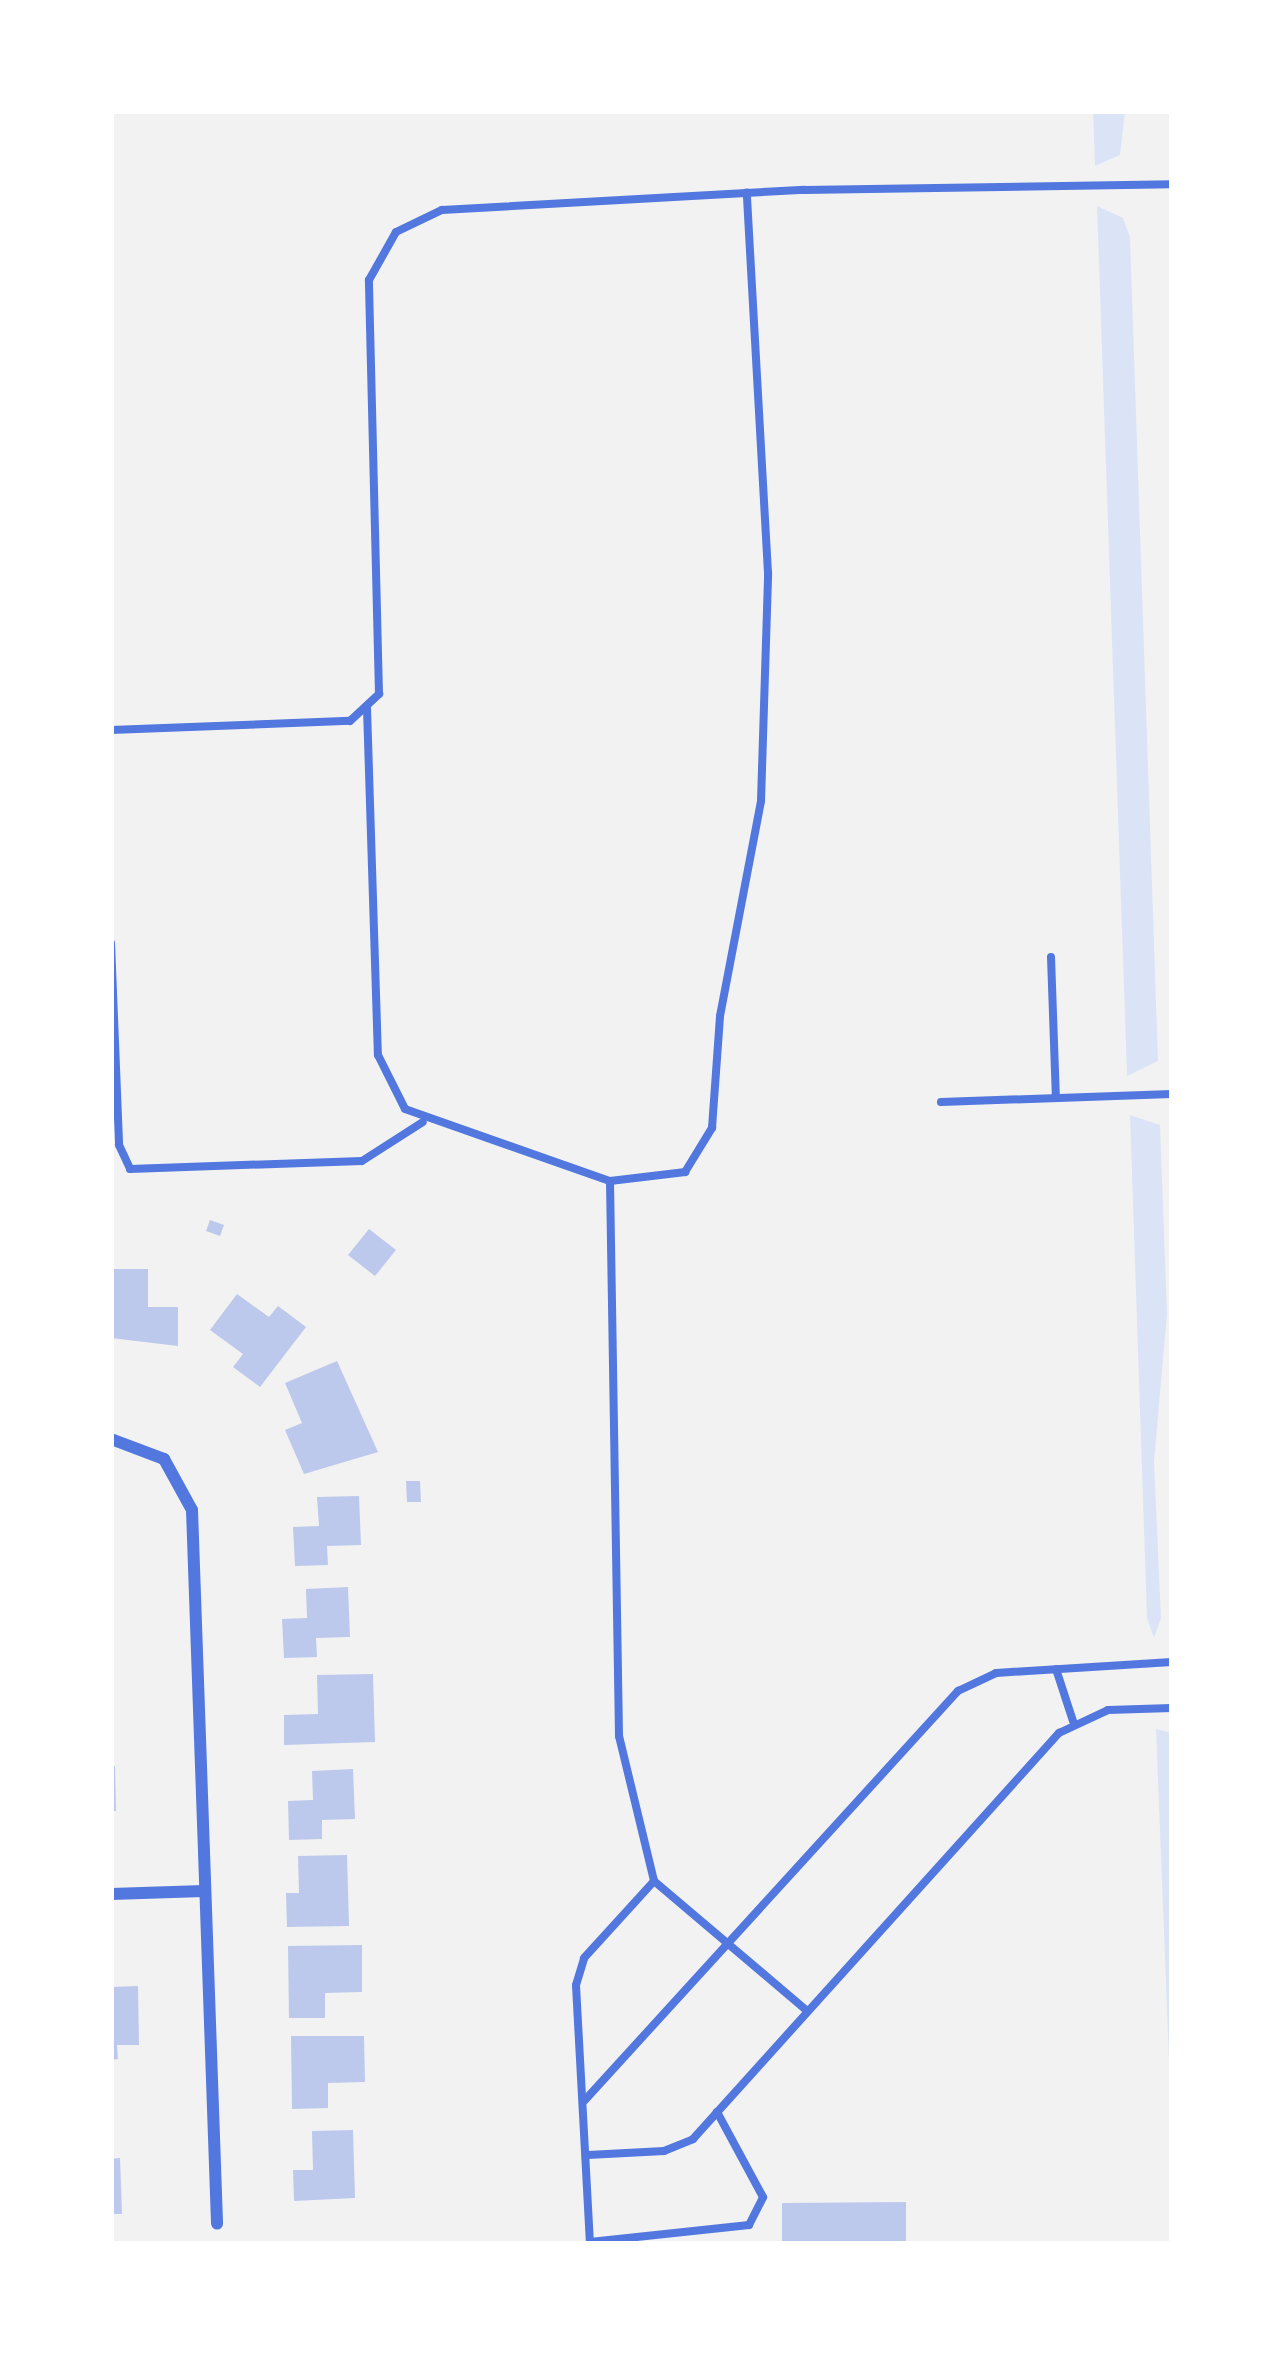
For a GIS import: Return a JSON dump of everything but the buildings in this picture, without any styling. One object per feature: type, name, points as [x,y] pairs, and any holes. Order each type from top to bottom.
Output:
[{"type":"street","points":[[111,1438],[164,1459],[192,1510],[217,2224]]},
{"type":"street","points":[[111,1894],[204,1891]]},
{"type":"lane","points":[[111,730],[350,722],[379,694],[369,280],[396,232],[442,210],[747,193],[1172,184]]},
{"type":"lane","points":[[367,706],[378,1054],[405,1109],[423,1121],[610,1181],[685,1172],[712,1128],[720,1016],[761,801],[768,573],[747,193]]},
{"type":"lane","points":[[111,943],[119,1145],[130,1168],[362,1161],[423,1121]]},
{"type":"lane","points":[[1051,957],[1056,1098]]},
{"type":"lane","points":[[941,1102],[1172,1094]]},
{"type":"lane","points":[[610,1181],[619,1736],[654,1881],[806,2010]]},
{"type":"lane","points":[[585,2100],[958,1691],[996,1673],[1172,1662]]},
{"type":"lane","points":[[1056,1669],[1073,1721]]},
{"type":"lane","points":[[588,2155],[664,2151],[693,2139],[1073,1721],[1108,1710],[1172,1708]]},
{"type":"lane","points":[[654,1881],[584,1958],[576,1985],[590,2243],[749,2225],[763,2197],[717,2112]]},
{"type":"shaded area","points":[[1093,111],[1125,111],[1120,155],[1095,166]]},
{"type":"shaded area","points":[[1097,206],[1123,218],[1130,237],[1158,1061],[1127,1076]]},
{"type":"shaded area","points":[[1130,1115],[1160,1125],[1167,1314],[1154,1462],[1161,1618],[1154,1638],[1147,1618]]},
{"type":"shaded area","points":[[1156,1729],[1172,1733],[1172,2137]]}]
